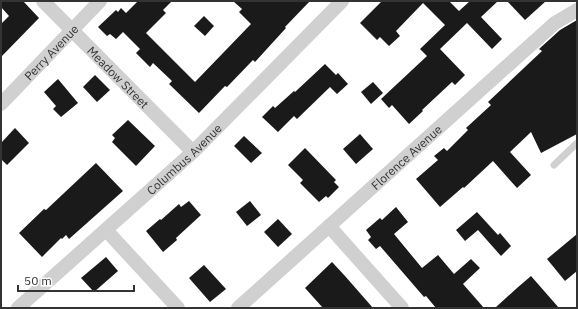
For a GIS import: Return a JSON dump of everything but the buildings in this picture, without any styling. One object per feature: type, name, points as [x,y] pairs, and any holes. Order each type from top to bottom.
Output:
[{"type":"street","name":"Meadow Street","points":[[43,1],[193,152]]},
{"type":"street","name":"Perry Avenue","points":[[1,104],[100,1]]},
{"type":"street","name":"Columbus Avenue","points":[[18,308],[193,152],[342,1]]},
{"type":"street","name":"Florence Avenue","points":[[238,308],[555,23],[577,10]]},
{"type":"street","points":[[329,226],[402,308]]},
{"type":"street","points":[[106,230],[178,308]]},
{"type":"lane","points":[[554,165],[577,143]]}]
